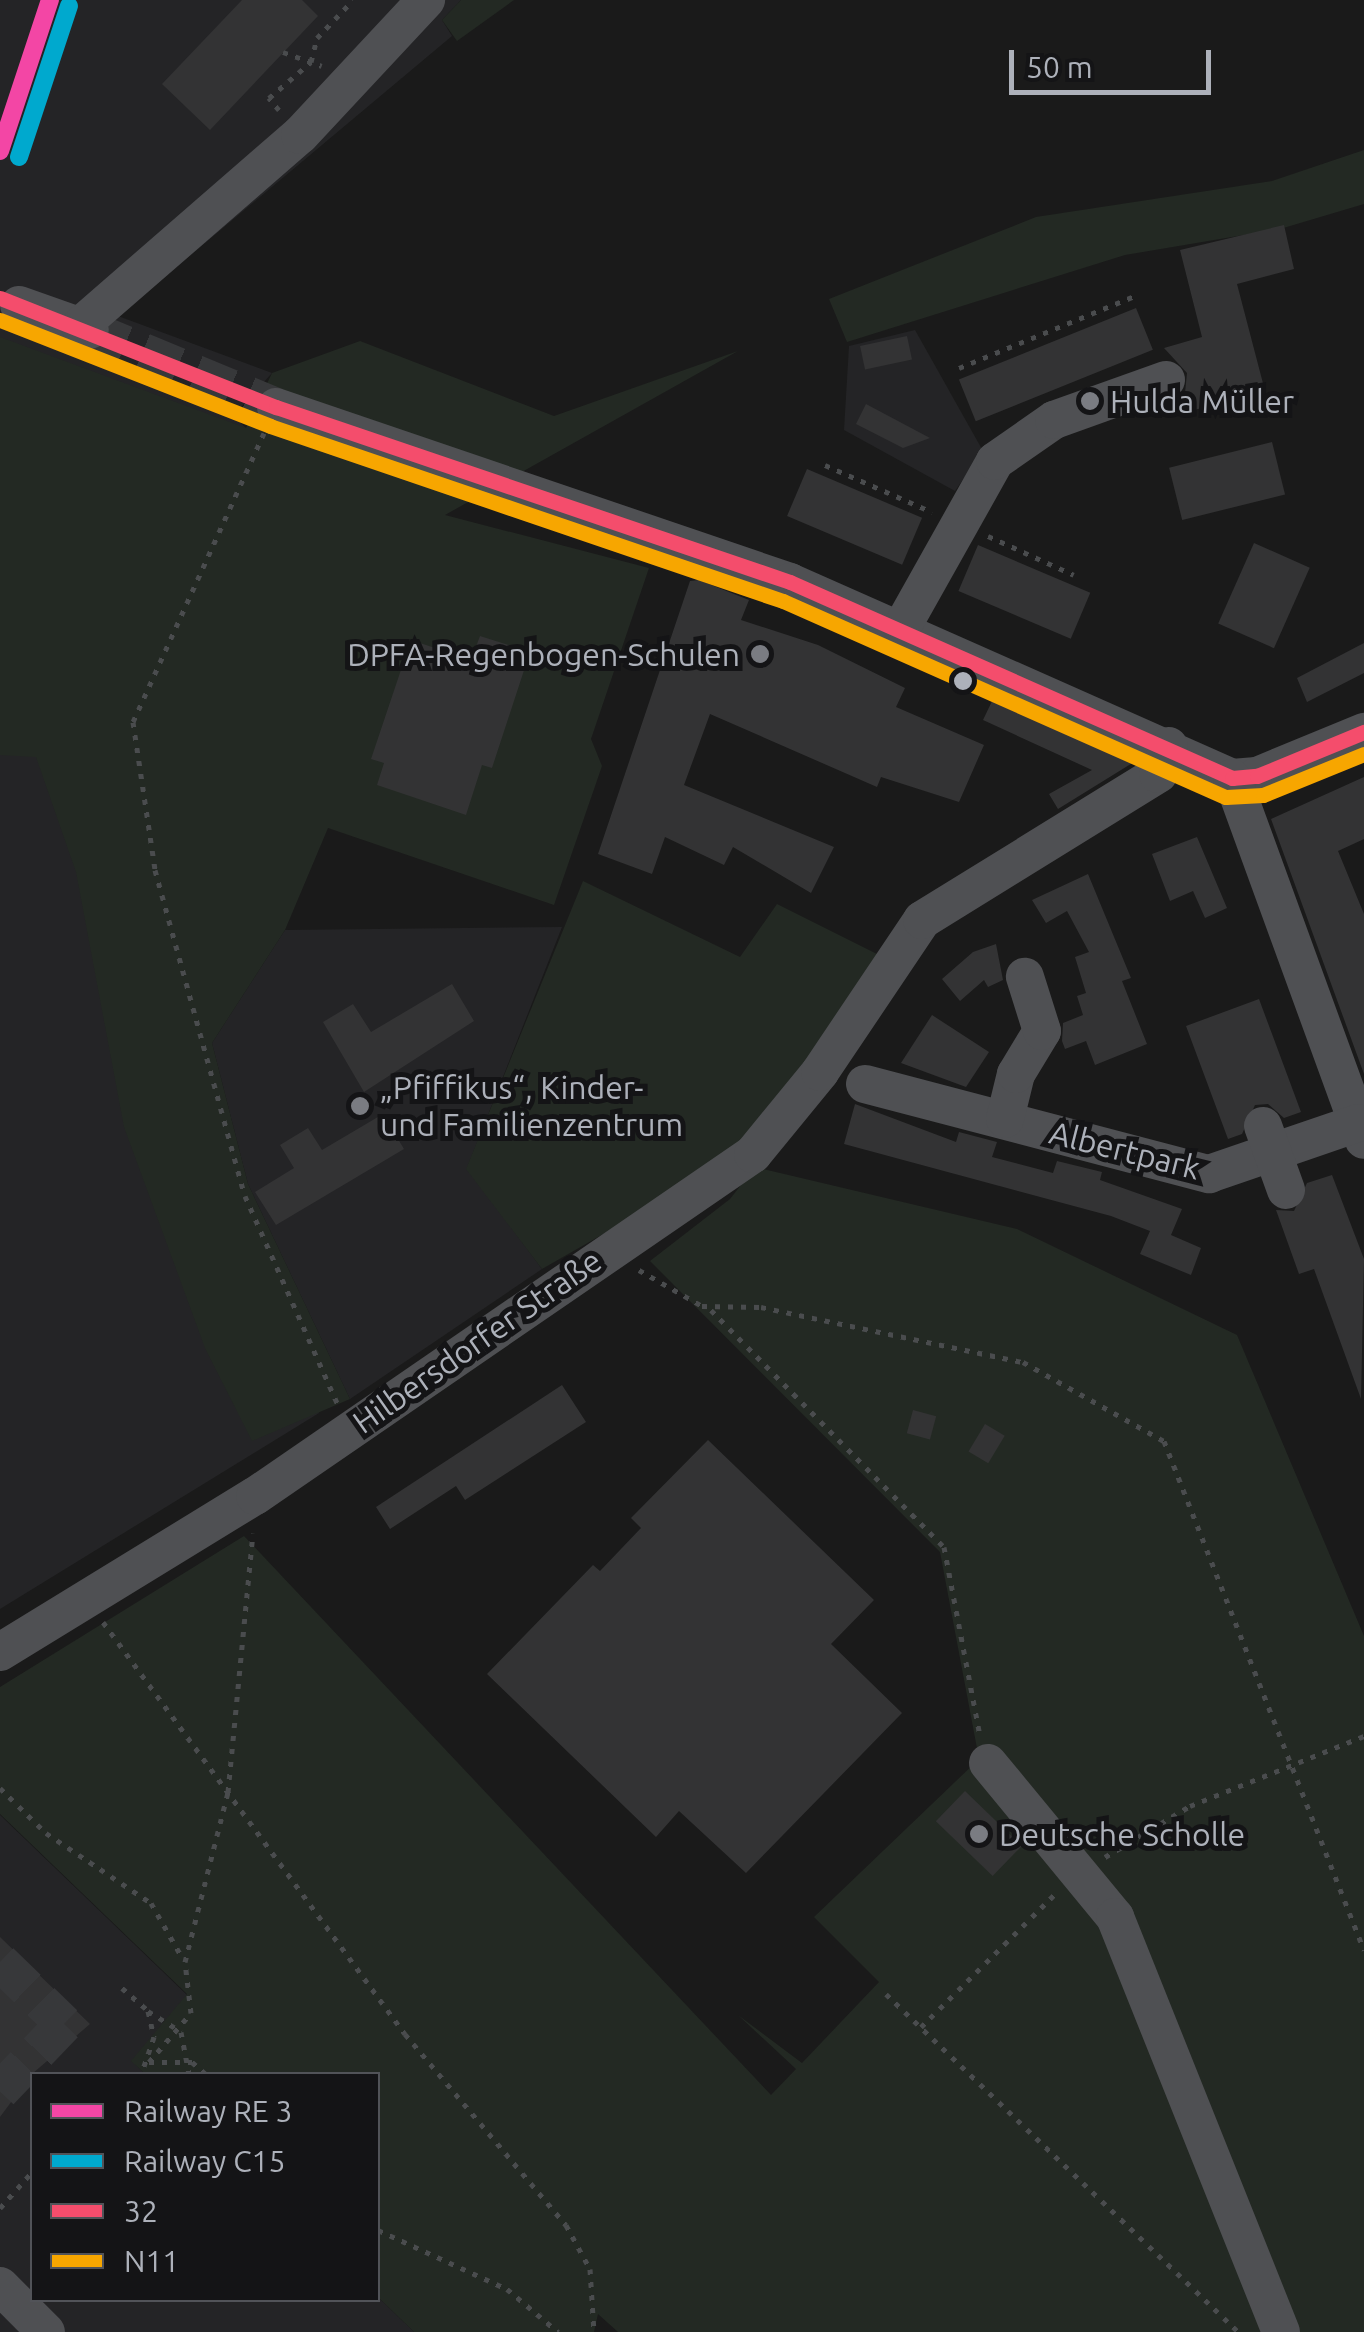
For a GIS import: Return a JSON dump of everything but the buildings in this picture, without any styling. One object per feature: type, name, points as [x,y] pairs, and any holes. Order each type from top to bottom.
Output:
[{"type":"street","points":[[19,305],[85,328],[300,135],[426,0]]},
{"type":"street","points":[[902,628],[969,528],[982,475],[1024,437],[1166,380]]},
{"type":"street","points":[[276,407],[544,493],[902,628],[1169,746],[1232,778],[1257,776],[1364,732]]},
{"type":"street","name":"Hilbersdorfer Straße","points":[[0,1652],[255,1496],[606,1250],[753,1154],[820,1072],[922,920],[1158,774],[1169,746]]},
{"type":"street","points":[[1232,778],[1361,1132]]},
{"type":"street","name":"Albertpark","points":[[1005,1119],[1016,1074],[1042,1031],[1024,977]]},
{"type":"street","name":"Albertpark","points":[[865,1084],[1208,1174],[1268,1139],[1361,1132]]},
{"type":"street","points":[[1268,1139],[1286,1190]]},
{"type":"street","points":[[988,1763],[1115,1917],[1281,2332]]},
{"type":"street","points":[[0,2286],[46,2332]]},
{"type":"path","points":[[310,62],[317,38],[353,0]]},
{"type":"path","points":[[959,368],[1137,295]]},
{"type":"path","points":[[276,407],[133,722],[155,870],[245,1196],[285,1300],[350,1430]]},
{"type":"path","points":[[825,465],[1074,575]]},
{"type":"path","points":[[606,1250],[709,1308],[944,1547],[988,1763]]},
{"type":"path","points":[[709,1308],[761,1308],[1022,1362],[1164,1441],[1364,1950]]},
{"type":"path","points":[[143,2072],[181,2032],[191,2013],[185,1962],[228,1792],[255,1496]]},
{"type":"path","points":[[86,1599],[404,2034],[566,2225],[590,2268],[594,2332]]},
{"type":"path","points":[[921,2027],[1077,1874],[1190,1806],[1364,1736]]},
{"type":"path","points":[[0,1788],[46,1833],[151,1903],[185,1962]]},
{"type":"path","points":[[122,1988],[181,2032],[192,2062],[204,2072]]},
{"type":"path","points":[[886,1994],[1239,2332]]},
{"type":"path","points":[[148,2011],[149,2062]]},
{"type":"path","points":[[149,2062],[192,2062]]},
{"type":"path","points":[[190,2072],[192,2062]]},
{"type":"path","points":[[0,2208],[30,2174]]},
{"type":"path","points":[[380,2231],[508,2289],[558,2332]]},
{"type":"shaded area","points":[[0,0],[461,0],[442,20],[452,36],[118,316],[272,373],[233,416],[246,428],[134,869],[319,1413],[0,1609]]},
{"type":"shaded area","points":[[461,0],[514,0],[457,41],[442,20]]},
{"type":"shaded area","points":[[1364,150],[1364,204],[1280,229],[1125,255],[847,342],[829,299],[1036,217],[1272,181]]},
{"type":"shaded area","points":[[915,330],[983,451],[955,491],[844,430],[849,346]]},
{"type":"shaded area","points":[[0,337],[246,428],[272,373],[360,341],[554,416],[738,351],[445,515],[649,568],[591,739],[602,766],[554,905],[328,828],[285,930],[212,1043],[248,1184],[350,1399],[252,1441],[205,1348],[124,1127],[76,872],[36,757],[0,755]]},
{"type":"shaded area","points":[[583,881],[740,957],[777,904],[895,963],[719,1168],[542,1269],[466,1169]]},
{"type":"shaded area","name":"„Pfiffikus“, Kinder- und Familienzentrum","points":[[562,927],[467,1168],[542,1269],[350,1399],[248,1184],[212,1043],[285,930]]},
{"type":"shaded area","points":[[755,1167],[1017,1229],[1237,1335],[1364,1636],[1364,2332],[618,2332],[598,2314],[594,2332],[414,2332],[380,2299],[380,2072],[143,2072],[131,2061],[187,1994],[0,1814],[0,1687],[244,1536],[771,2095],[796,2069],[738,2015],[802,2063],[879,1982],[814,1917],[979,1759],[940,1552],[650,1261],[730,1199]]},
{"type":"shaded area","points":[[0,1815],[187,1995],[132,2061],[143,2072],[30,2072],[30,2302],[380,2302],[380,2299],[414,2332],[0,2332]]},
{"type":"tunnel","points":[[90,330],[276,407]]},
{"type":"tunnel","points":[[0,1962],[64,2024],[0,2091]]},
{"type":"transit line","points":[[0,151],[50,0]]},
{"type":"transit line","name":"32","points":[[0,298],[276,407],[790,582],[1232,778],[1257,776],[1364,732]]},
{"type":"transit line","name":"N11","points":[[0,320],[270,426],[783,601],[1226,797],[1263,795],[1364,754]]},
{"type":"rail line","name":"C15","points":[[19,157],[69,6]]},
{"type":"place","name":"Hulda Müller","points":[[1090,401]]},
{"type":"place","name":"DPFA-Regenbogen-Schulen","points":[[760,654]]},
{"type":"place","name":"„Pfiffikus“, Kinder- und Familienzentrum","points":[[360,1106]]},
{"type":"place","name":"Deutsche Scholle","points":[[979,1834]]}]
